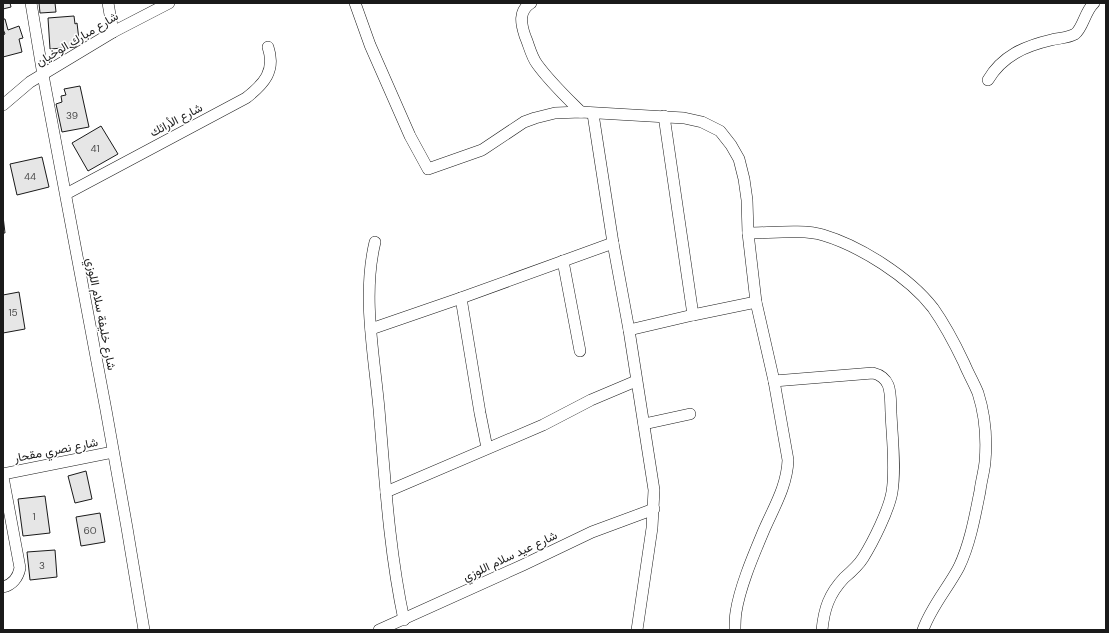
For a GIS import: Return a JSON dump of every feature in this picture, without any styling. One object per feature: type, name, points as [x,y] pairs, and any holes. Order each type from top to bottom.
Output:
[{"type":"street","name":"شارع خليفة سلام اللوزي","points":[[31,3],[43,75],[114,452],[144,630]]},
{"type":"street","points":[[108,3],[113,32]]},
{"type":"street","name":"شارع مبارك الوخيان","points":[[3,106],[30,82],[113,32],[168,3]]},
{"type":"street","points":[[355,3],[370,45],[410,136],[428,169],[482,150],[524,122],[555,114],[581,112],[594,114],[664,116],[702,122],[720,131],[739,159],[747,200],[748,233],[756,302],[774,381],[787,454],[787,474],[782,491],[764,530],[746,577],[736,612],[735,630]]},
{"type":"street","points":[[531,3],[524,8],[521,17],[522,26],[534,59],[551,81],[581,112]]},
{"type":"street","points":[[988,80],[1000,64],[1025,48],[1075,34],[1078,31],[1089,8],[1094,3]]},
{"type":"street","name":"شارع الأرائك","points":[[66,194],[246,98],[263,83],[267,77],[271,60],[268,47]]},
{"type":"street","points":[[594,114],[613,243],[629,330],[652,476],[654,510],[637,630]]},
{"type":"street","points":[[664,116],[693,315]]},
{"type":"street","points":[[748,233],[799,232],[822,234],[842,241],[894,272],[917,291],[933,308],[955,344],[978,393],[984,420],[986,442],[985,462],[970,536],[959,566],[923,630]]},
{"type":"street","points":[[375,242],[370,271],[371,329],[386,492],[396,576],[404,620]]},
{"type":"street","points":[[371,329],[613,243]]},
{"type":"street","points":[[563,261],[580,351]]},
{"type":"street","points":[[461,298],[487,448]]},
{"type":"street","points":[[629,330],[756,302]]},
{"type":"street","points":[[774,381],[873,373],[878,374],[886,380],[890,390],[893,446],[893,478],[890,502],[862,560],[835,589],[824,614],[822,630]]},
{"type":"street","points":[[386,492],[544,425],[592,400],[636,381]]},
{"type":"street","points":[[644,424],[690,414]]},
{"type":"street","name":"شارع نصري مقحار","points":[[3,474],[114,452]]},
{"type":"street","points":[[3,477],[20,568],[19,573],[13,582],[3,587]]},
{"type":"street","name":"شارع عيد سلام اللوزي","points":[[379,630],[404,620],[592,532],[654,510]]},
{"type":"building","points":[[3,3],[10,3],[11,7],[3,9]]},
{"type":"building","points":[[39,3],[55,3],[56,12],[40,13]]},
{"type":"building","points":[[74,16],[75,24],[77,23],[79,40],[76,40],[76,47],[50,49],[48,18]]},
{"type":"building","points":[[3,19],[5,19],[8,30],[19,26],[23,38],[19,39],[22,52],[3,57],[3,35],[5,34],[3,29]]},
{"type":"building","points":[[80,86],[89,127],[62,132],[56,104],[62,102],[61,96],[66,95],[64,89]]},
{"type":"building","points":[[101,126],[118,154],[88,171],[72,143]]},
{"type":"building","points":[[42,157],[49,187],[17,195],[10,164]]},
{"type":"building","points":[[3,216],[5,233],[3,233]]},
{"type":"building","points":[[19,292],[25,329],[3,333],[3,295]]},
{"type":"building","points":[[86,471],[92,499],[75,503],[68,476]]},
{"type":"building","points":[[45,496],[50,533],[23,536],[18,499]]},
{"type":"building","points":[[100,513],[105,542],[81,546],[76,517]]},
{"type":"building","points":[[55,550],[57,577],[30,580],[27,552]]}]
